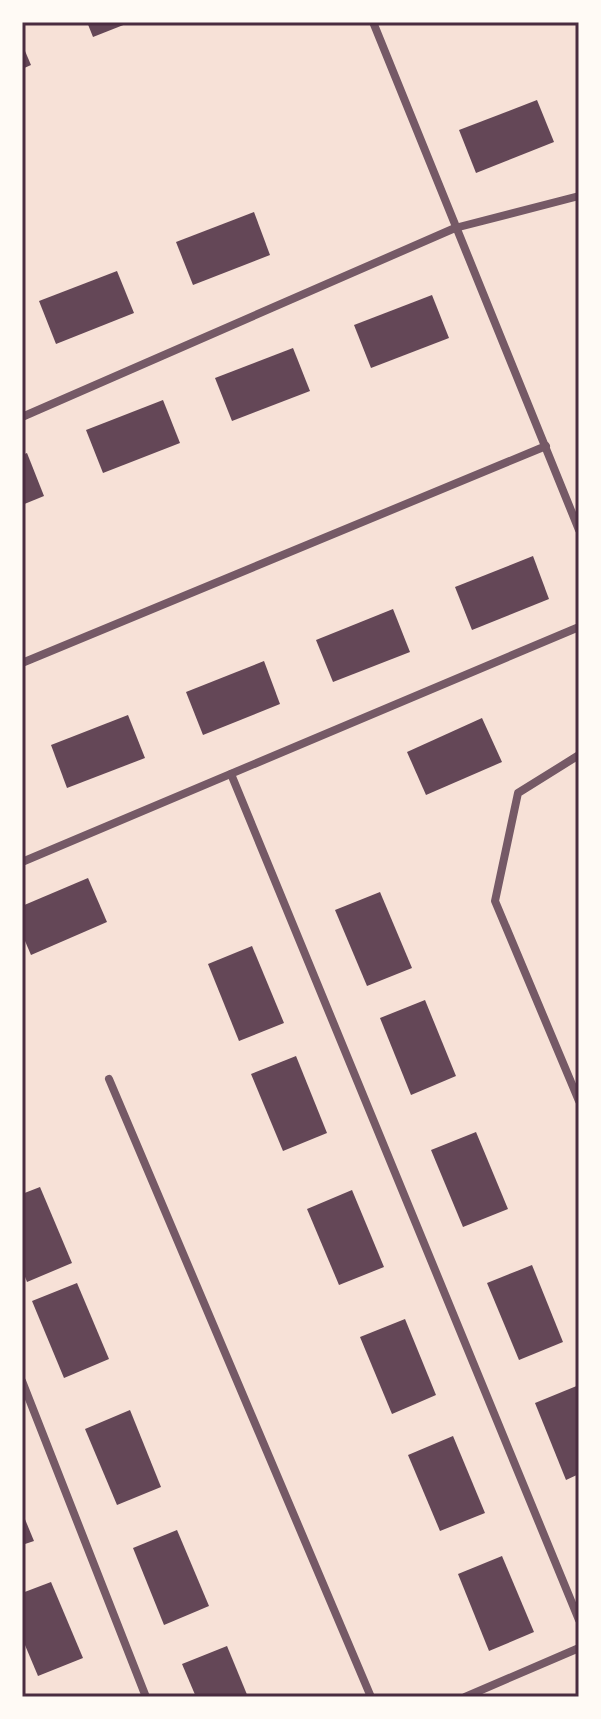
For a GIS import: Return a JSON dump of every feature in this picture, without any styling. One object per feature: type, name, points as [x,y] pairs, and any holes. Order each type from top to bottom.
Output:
[{"type":"street","points":[[373,22],[579,530]]},
{"type":"street","points":[[22,417],[455,228],[579,196]]},
{"type":"street","points":[[22,663],[546,446]]},
{"type":"street","points":[[22,862],[579,627]]},
{"type":"street","points":[[579,755],[518,793],[495,901],[579,1101]]},
{"type":"street","points":[[231,774],[579,1620]]},
{"type":"street","points":[[109,1079],[371,1697]]},
{"type":"street","points":[[22,1381],[146,1697]]},
{"type":"street","points":[[465,1697],[579,1648]]},
{"type":"building","points":[[87,22],[131,22],[93,37]]},
{"type":"building","points":[[22,44],[31,65],[22,69]]},
{"type":"building","points":[[537,100],[554,142],[476,173],[459,130]]},
{"type":"building","points":[[254,212],[270,255],[193,285],[176,242]]},
{"type":"building","points":[[117,271],[134,313],[56,344],[39,301]]},
{"type":"building","points":[[432,295],[449,338],[371,368],[354,325]]},
{"type":"building","points":[[293,348],[310,391],[232,421],[215,378]]},
{"type":"building","points":[[163,400],[180,443],[103,473],[86,430]]},
{"type":"building","points":[[27,453],[44,496],[22,505],[22,455]]},
{"type":"building","points":[[533,556],[549,599],[472,630],[455,587]]},
{"type":"building","points":[[393,609],[410,652],[333,682],[316,640]]},
{"type":"building","points":[[264,661],[280,704],[203,735],[186,692]]},
{"type":"building","points":[[128,715],[145,758],[67,788],[51,745]]},
{"type":"building","points":[[482,718],[502,762],[426,795],[407,752]]},
{"type":"building","points":[[88,878],[107,922],[31,955],[22,934],[22,906]]},
{"type":"building","points":[[380,892],[412,968],[367,986],[335,910]]},
{"type":"building","points":[[252,946],[284,1023],[239,1041],[208,964]]},
{"type":"building","points":[[425,1000],[456,1076],[411,1095],[380,1018]]},
{"type":"building","points":[[296,1056],[327,1133],[283,1151],[251,1074]]},
{"type":"building","points":[[476,1132],[508,1209],[463,1227],[431,1150]]},
{"type":"building","points":[[40,1187],[72,1263],[27,1282],[22,1269],[22,1194]]},
{"type":"building","points":[[352,1190],[384,1267],[339,1285],[307,1209]]},
{"type":"building","points":[[532,1265],[563,1342],[519,1360],[487,1283]]},
{"type":"building","points":[[77,1283],[109,1359],[64,1378],[32,1301]]},
{"type":"building","points":[[405,1319],[436,1395],[392,1414],[360,1337]]},
{"type":"building","points":[[579,1385],[579,1474],[566,1480],[535,1403]]},
{"type":"building","points":[[130,1410],[161,1487],[117,1505],[85,1429]]},
{"type":"building","points":[[453,1436],[485,1513],[440,1531],[408,1455]]},
{"type":"building","points":[[22,1512],[34,1541],[22,1545]]},
{"type":"building","points":[[177,1530],[209,1606],[164,1625],[133,1548]]},
{"type":"building","points":[[502,1556],[534,1632],[489,1651],[458,1574]]},
{"type":"building","points":[[51,1582],[83,1658],[38,1676],[22,1638],[22,1593]]},
{"type":"building","points":[[227,1646],[248,1697],[196,1697],[182,1664]]}]
